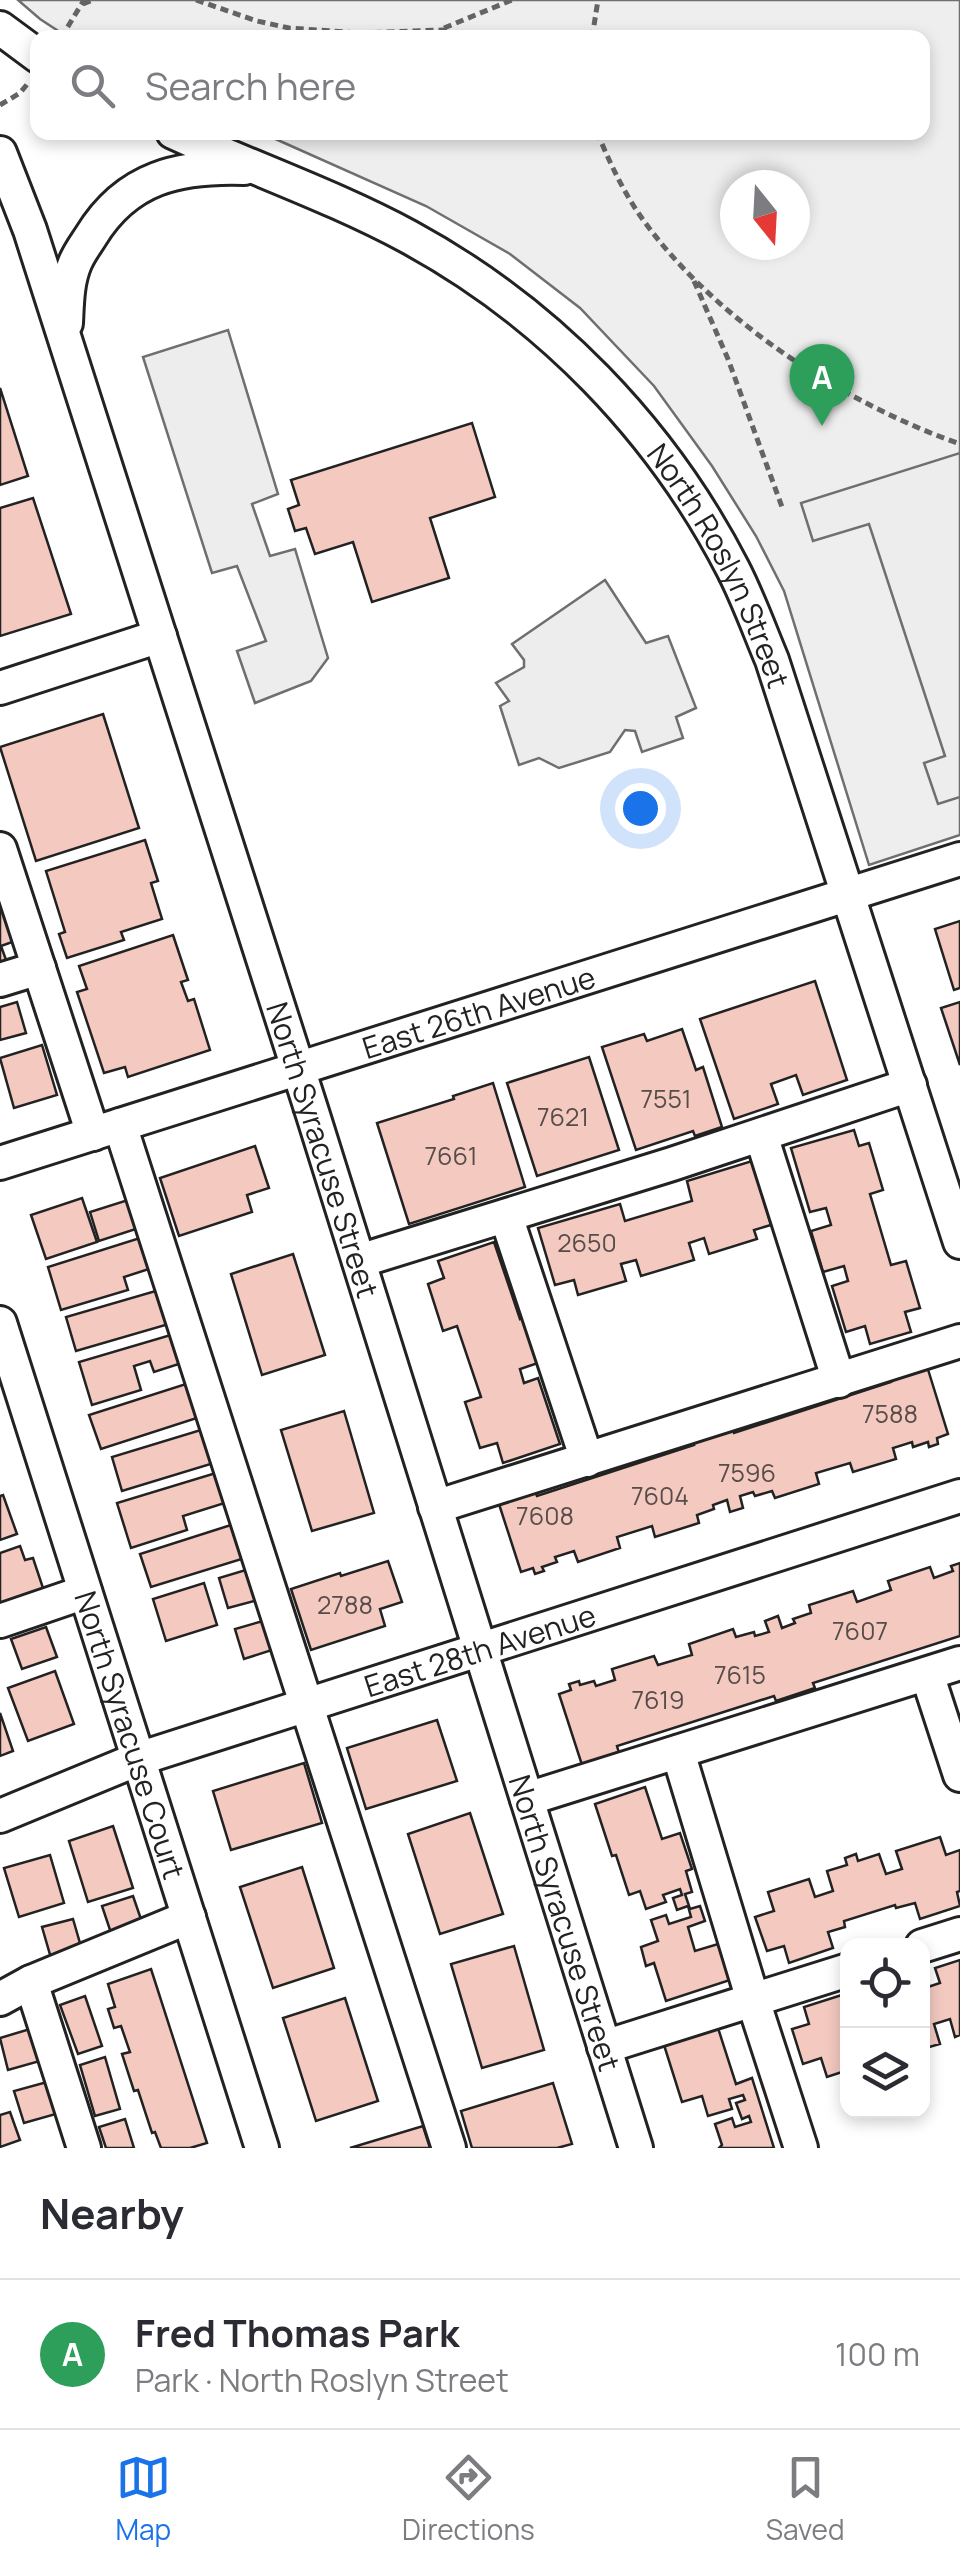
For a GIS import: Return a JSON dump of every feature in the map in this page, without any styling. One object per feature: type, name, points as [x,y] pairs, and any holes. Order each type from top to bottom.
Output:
[{"type":"street","points":[[0,28],[30,61]]},
{"type":"street","name":"North Roslyn Street","points":[[192,140],[408,237],[509,300],[593,376],[674,473],[733,569],[772,660],[960,1242]]},
{"type":"street","name":"North Syracuse Street","points":[[0,154],[30,230],[298,1068],[636,2148]]},
{"type":"street","points":[[65,338],[68,292],[75,262],[114,204],[143,184],[178,172],[213,167],[258,168]]},
{"type":"street","points":[[0,688],[160,636]]},
{"type":"street","points":[[0,849],[39,968],[106,1129],[307,1704],[449,2148]]},
{"type":"street","name":"East 26th Avenue","points":[[0,1163],[960,859]]},
{"type":"street","points":[[0,980],[39,968]]},
{"type":"street","points":[[359,1261],[910,1085]]},
{"type":"street","points":[[760,1135],[839,1380]]},
{"type":"street","points":[[506,1216],[587,1460]]},
{"type":"street","name":"North Syracuse Court","points":[[0,1323],[262,2148]]},
{"type":"street","points":[[435,1507],[960,1341]]},
{"type":"street","name":"East 28th Avenue","points":[[0,1816],[138,1759],[960,1496]]},
{"type":"street","points":[[0,1622],[85,1592]]},
{"type":"street","points":[[527,1798],[960,1663]]},
{"type":"street","points":[[927,1674],[960,1775]]},
{"type":"street","points":[[678,1752],[801,2148]]},
{"type":"street","points":[[0,1998],[189,1917]]},
{"type":"street","points":[[930,1943],[960,1934]]},
{"type":"street","points":[[604,2048],[840,1973]]},
{"type":"street","points":[[31,1982],[84,2148]]},
{"type":"path","points":[[65,30],[84,2],[92,0]]},
{"type":"path","points":[[196,0],[257,21],[310,30]]},
{"type":"path","points":[[442,30],[512,0]]},
{"type":"path","points":[[593,30],[598,0]]},
{"type":"path","points":[[0,105],[20,93],[30,76]]},
{"type":"path","points":[[601,140],[611,167],[639,214],[693,278],[772,343],[845,392],[908,424],[960,444]]},
{"type":"path","points":[[693,278],[728,359],[782,507]]},
{"type":"shaded area","points":[[18,0],[960,0],[960,835],[869,865],[784,591],[756,536],[712,466],[654,386],[580,308],[510,254],[426,206],[278,140],[930,140],[930,30],[57,30]]},
{"type":"shaded area","points":[[228,330],[278,494],[252,504],[270,556],[295,549],[328,658],[311,681],[255,703],[237,651],[266,641],[237,566],[212,573],[143,357]]},
{"type":"shaded area","points":[[960,453],[960,797],[938,804],[924,763],[945,756],[869,524],[813,541],[801,503]]},
{"type":"shaded area","points":[[605,580],[646,643],[668,636],[696,708],[676,717],[683,738],[642,752],[635,731],[625,730],[610,752],[559,768],[539,758],[519,765],[500,706],[509,701],[496,683],[524,667],[524,660],[512,644]]},
{"type":"building","points":[[0,388],[28,476],[0,485]]},
{"type":"building","points":[[472,423],[495,497],[430,518],[449,578],[372,602],[353,542],[315,554],[306,528],[295,531],[288,509],[299,505],[291,480]]},
{"type":"building","points":[[33,498],[71,614],[0,636],[0,508]]},
{"type":"building","points":[[103,714],[139,828],[36,861],[0,747]]},
{"type":"building","points":[[145,840],[158,881],[151,883],[162,919],[121,932],[124,940],[67,958],[59,934],[65,932],[46,871]]},
{"type":"building","points":[[0,899],[15,941],[1,946],[9,968],[0,972]]},
{"type":"building","points":[[960,921],[960,988],[954,990],[935,929]]},
{"type":"building","points":[[173,935],[188,980],[181,982],[188,1001],[194,999],[210,1050],[128,1077],[125,1067],[104,1073],[77,992],[87,989],[79,966]]},
{"type":"building","points":[[815,981],[847,1080],[803,1095],[796,1075],[771,1084],[778,1104],[734,1119],[700,1019]]},
{"type":"building","points":[[17,1002],[26,1033],[0,1040],[0,1007]]},
{"type":"building","points":[[960,1002],[960,1065],[941,1008]]},
{"type":"building","points":[[682,1029],[696,1070],[703,1067],[722,1127],[695,1136],[693,1131],[636,1150],[602,1047],[644,1034],[647,1041]]},
{"type":"building","points":[[42,1045],[57,1095],[14,1108],[0,1058]]},
{"type":"building","points":[[589,1057],[619,1150],[537,1176],[507,1083]]},
{"type":"building","points":[[493,1083],[525,1187],[409,1224],[377,1123]]},
{"type":"building","points":[[854,1130],[859,1146],[869,1143],[883,1190],[870,1194],[891,1265],[906,1261],[920,1308],[905,1312],[911,1332],[870,1344],[865,1326],[846,1332],[832,1286],[848,1281],[844,1266],[823,1272],[811,1231],[831,1225],[826,1208],[810,1212],[791,1148]]},
{"type":"building","points":[[255,1146],[269,1188],[247,1195],[252,1212],[179,1236],[160,1178]]},
{"type":"building","points":[[752,1161],[771,1225],[754,1230],[757,1239],[709,1254],[704,1238],[689,1243],[694,1260],[641,1276],[636,1260],[621,1264],[626,1281],[578,1295],[574,1280],[555,1285],[538,1228],[620,1204],[625,1221],[692,1201],[687,1181]]},
{"type":"building","points":[[82,1198],[97,1242],[46,1259],[31,1215]]},
{"type":"building","points":[[131,1199],[139,1228],[99,1241],[90,1212]]},
{"type":"building","points":[[143,1237],[152,1268],[124,1277],[128,1290],[61,1310],[48,1267]]},
{"type":"building","points":[[494,1242],[520,1319],[525,1317],[541,1362],[520,1369],[524,1383],[538,1378],[560,1444],[503,1463],[497,1443],[480,1448],[465,1402],[481,1397],[457,1326],[443,1331],[428,1284],[444,1278],[438,1261]]},
{"type":"building","points":[[293,1254],[325,1355],[262,1375],[231,1274]]},
{"type":"building","points":[[159,1290],[169,1324],[76,1351],[66,1317]]},
{"type":"building","points":[[174,1334],[182,1363],[154,1372],[150,1361],[134,1366],[141,1390],[92,1405],[79,1362]]},
{"type":"building","points":[[926,1363],[948,1434],[937,1438],[938,1444],[929,1447],[928,1442],[913,1447],[912,1442],[893,1448],[896,1459],[853,1472],[850,1463],[816,1473],[819,1484],[775,1498],[772,1491],[755,1496],[753,1492],[740,1496],[743,1508],[730,1512],[727,1500],[697,1515],[699,1523],[655,1537],[652,1526],[617,1537],[620,1548],[578,1562],[574,1551],[555,1557],[557,1562],[542,1567],[544,1571],[535,1574],[533,1568],[521,1572],[498,1501],[534,1489],[537,1496],[694,1445],[692,1440],[732,1427],[734,1433],[891,1382],[889,1375]]},
{"type":"building","points":[[189,1383],[200,1417],[101,1449],[89,1415]]},
{"type":"building","points":[[344,1411],[374,1513],[312,1531],[281,1430]]},
{"type":"building","points":[[204,1429],[214,1463],[122,1491],[112,1457]]},
{"type":"building","points":[[219,1472],[228,1502],[183,1516],[187,1530],[131,1548],[117,1503]]},
{"type":"building","points":[[3,1495],[17,1534],[0,1540],[0,1496]]},
{"type":"building","points":[[234,1524],[245,1558],[151,1587],[140,1554]]},
{"type":"building","points":[[20,1546],[25,1560],[33,1558],[44,1591],[0,1606],[0,1553]]},
{"type":"building","points":[[388,1561],[402,1602],[380,1609],[385,1626],[311,1650],[291,1589]]},
{"type":"building","points":[[960,1563],[960,1636],[813,1683],[815,1688],[776,1701],[774,1696],[617,1746],[619,1753],[582,1765],[559,1694],[571,1690],[569,1684],[594,1681],[596,1686],[615,1680],[612,1669],[654,1656],[658,1665],[692,1655],[689,1644],[733,1629],[736,1637],[769,1632],[765,1621],[778,1616],[782,1628],[811,1613],[809,1605],[853,1591],[857,1602],[891,1590],[888,1581],[930,1567],[934,1578],[953,1571],[951,1566]]},
{"type":"building","points":[[249,1569],[258,1600],[228,1608],[219,1578]]},
{"type":"building","points":[[204,1583],[217,1625],[166,1641],[153,1599]]},
{"type":"building","points":[[263,1621],[272,1650],[244,1659],[235,1629]]},
{"type":"building","points":[[46,1627],[57,1657],[22,1669],[11,1639]]},
{"type":"building","points":[[55,1671],[74,1724],[28,1741],[8,1688]]},
{"type":"building","points":[[0,1713],[13,1751],[0,1756]]},
{"type":"building","points":[[437,1720],[457,1781],[366,1809],[347,1748]]},
{"type":"building","points":[[304,1763],[322,1823],[231,1850],[213,1791]]},
{"type":"building","points":[[645,1787],[662,1839],[680,1833],[692,1869],[686,1871],[692,1892],[685,1894],[690,1909],[700,1906],[705,1921],[688,1927],[695,1951],[718,1944],[730,1980],[666,2001],[654,1963],[646,1966],[641,1947],[658,1941],[651,1920],[666,1915],[669,1924],[691,1917],[688,1906],[677,1910],[673,1898],[682,1895],[680,1889],[663,1895],[666,1902],[646,1909],[640,1891],[629,1895],[595,1804]]},
{"type":"building","points":[[470,1813],[503,1914],[440,1934],[408,1834]]},
{"type":"building","points":[[113,1826],[133,1888],[88,1902],[69,1841]]},
{"type":"building","points":[[940,1837],[946,1855],[960,1850],[960,1906],[920,1919],[915,1903],[896,1908],[895,1905],[844,1921],[845,1927],[828,1932],[833,1948],[789,1963],[784,1946],[767,1951],[755,1917],[774,1911],[768,1892],[809,1879],[815,1897],[833,1891],[827,1871],[847,1865],[845,1858],[856,1854],[858,1861],[879,1854],[886,1874],[902,1869],[896,1851]]},
{"type":"building","points":[[50,1855],[64,1903],[19,1917],[4,1868]]},
{"type":"building","points":[[302,1867],[334,1968],[273,1988],[240,1887]]},
{"type":"building","points":[[133,1896],[143,1925],[112,1936],[102,1906]]},
{"type":"building","points":[[73,1919],[82,1950],[51,1958],[42,1927]]},
{"type":"building","points":[[514,1946],[544,2050],[482,2068],[451,1964]]},
{"type":"building","points":[[960,1960],[960,2035],[955,2037],[950,2019],[934,2024],[940,2044],[930,2047],[930,1986],[940,1983],[935,1968]]},
{"type":"building","points":[[151,1969],[207,2143],[190,2148],[161,2148],[155,2132],[152,2133],[122,2054],[130,2052],[121,2026],[114,2028],[108,2009],[115,2007],[108,1984]]},
{"type":"building","points":[[85,1996],[102,2046],[78,2054],[60,2005]]},
{"type":"building","points":[[840,1996],[840,2073],[827,2077],[821,2058],[803,2064],[792,2029],[809,2024],[804,2007]]},
{"type":"building","points":[[345,1998],[378,2101],[316,2121],[283,2018]]},
{"type":"building","points":[[718,2028],[736,2084],[752,2078],[774,2148],[719,2148],[722,2145],[715,2124],[732,2118],[735,2127],[751,2122],[749,2116],[742,2119],[736,2103],[745,2100],[743,2095],[729,2099],[732,2109],[708,2116],[702,2096],[682,2102],[664,2045]]},
{"type":"building","points":[[30,2029],[40,2061],[8,2070],[0,2038]]},
{"type":"building","points":[[105,2057],[120,2109],[95,2116],[80,2065]]},
{"type":"building","points":[[47,2082],[56,2114],[24,2123],[14,2091]]},
{"type":"building","points":[[553,2083],[572,2144],[557,2148],[472,2148],[461,2111]]},
{"type":"building","points":[[10,2112],[20,2140],[0,2147],[0,2115]]},
{"type":"building","points":[[125,2119],[134,2148],[106,2148],[99,2127]]},
{"type":"building","points":[[423,2126],[430,2148],[350,2148]]},
{"type":"place","name":"Fred Thomas Park","points":[[822,426]]}]
